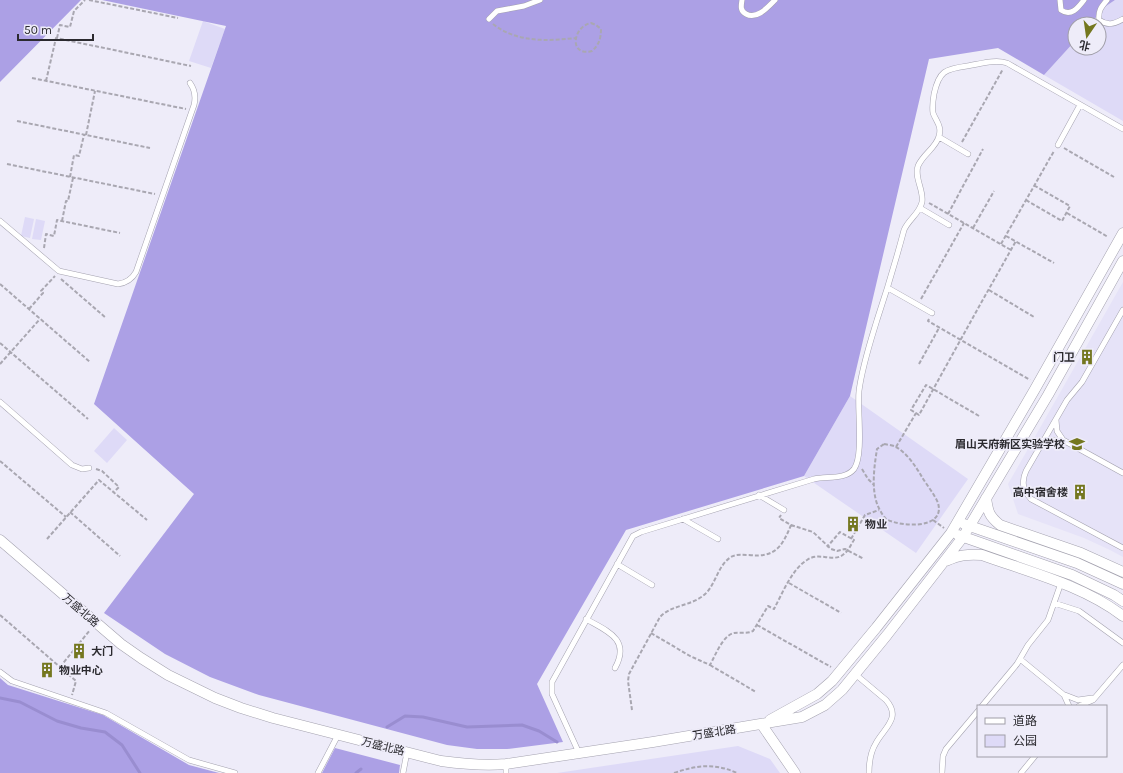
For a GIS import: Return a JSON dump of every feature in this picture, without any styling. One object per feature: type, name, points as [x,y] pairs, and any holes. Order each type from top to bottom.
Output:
[{"type":"street","points":[[795,773],[762,725],[817,694],[832,681],[876,628],[950,533],[1038,384],[1123,233]]},
{"type":"street","name":"万盛北路","points":[[0,540],[96,623],[141,658],[204,693],[241,708],[273,718],[441,761],[466,765],[495,765],[506,768],[578,753],[762,725],[802,717],[824,705],[842,690],[963,537],[1048,395],[1123,261]]},
{"type":"street","points":[[986,498],[988,512],[1000,525],[1081,552],[1123,572]]},
{"type":"street","points":[[957,521],[1077,563],[1123,584]]},
{"type":"street","points":[[950,533],[1072,575],[1114,595],[1123,601]]},
{"type":"street","points":[[1030,546],[1081,552]]},
{"type":"street","points":[[944,562],[958,556],[968,554],[982,555],[1064,584],[1108,605],[1123,616]]},
{"type":"street","points":[[1026,558],[1064,584]]},
{"type":"lane","points":[[489,19],[497,12],[524,6],[540,0]]},
{"type":"lane","points":[[742,0],[742,10],[744,13],[749,16],[756,16],[775,0]]},
{"type":"lane","points":[[1060,0],[1061,10],[1065,13],[1070,13],[1076,10],[1084,0]]},
{"type":"lane","points":[[1107,0],[1101,7],[1098,14],[1099,20],[1110,25],[1123,19]]},
{"type":"lane","points":[[578,753],[553,696],[551,686],[586,619],[631,539],[636,534],[759,495],[814,479],[844,476],[855,468],[858,462],[859,452],[860,384],[906,226],[920,208],[922,199],[917,175],[918,167],[922,159],[939,137],[939,124],[932,106],[937,83],[942,74],[953,68],[996,62],[1007,63],[1123,129]]},
{"type":"lane","points":[[0,221],[57,270],[118,284],[127,282],[136,272],[194,105],[196,96],[195,91],[190,84]]},
{"type":"lane","points":[[1058,145],[1080,105]]},
{"type":"lane","points":[[939,137],[968,154]]},
{"type":"lane","points":[[920,208],[948,224]]},
{"type":"lane","points":[[888,288],[932,313]]},
{"type":"lane","points":[[1122,314],[1082,382],[1067,400],[1040,447],[1024,476],[1024,488],[1028,496],[1035,501],[1123,548]]},
{"type":"lane","points":[[0,402],[72,465],[82,469],[89,468]]},
{"type":"lane","points":[[1057,417],[1057,431],[1063,440],[1123,474]]},
{"type":"lane","points":[[1040,447],[1050,440],[1063,440]]},
{"type":"lane","points":[[759,495],[784,510]]},
{"type":"lane","points":[[682,519],[718,539]]},
{"type":"lane","points":[[617,564],[652,585]]},
{"type":"lane","points":[[983,705],[1020,659],[1028,645],[1048,620],[1064,584]]},
{"type":"lane","points":[[1054,604],[1079,611],[1123,643]]},
{"type":"lane","points":[[586,619],[609,632],[617,639],[621,649],[615,668]]},
{"type":"lane","points":[[1020,659],[1064,695],[1078,700],[1097,696]]},
{"type":"lane","points":[[1081,705],[1090,702],[1097,696],[1123,665]]},
{"type":"lane","points":[[0,672],[12,681],[106,713],[189,760],[234,773]]},
{"type":"lane","points":[[855,674],[889,703],[892,712],[892,719],[889,726],[875,745],[869,773]]},
{"type":"lane","points":[[1064,695],[1069,705]]},
{"type":"lane","points":[[942,773],[943,756],[946,749],[977,712]]},
{"type":"lane","points":[[318,773],[338,735]]},
{"type":"lane","points":[[403,773],[407,752]]},
{"type":"lane","points":[[1020,773],[1034,757]]},
{"type":"path","points":[[46,81],[60,25],[70,27],[74,11],[85,0]]},
{"type":"path","points":[[89,0],[178,18]]},
{"type":"path","points":[[489,19],[502,30],[534,40],[576,38]]},
{"type":"path","points":[[591,23],[601,29],[600,42],[596,49],[592,51],[582,52],[578,49],[576,38],[585,24],[591,23]]},
{"type":"path","points":[[57,38],[191,66]]},
{"type":"path","points":[[959,148],[1007,63]]},
{"type":"path","points":[[32,78],[186,110]]},
{"type":"path","points":[[70,177],[74,155],[79,156],[95,91]]},
{"type":"path","points":[[17,121],[150,148]]},
{"type":"path","points":[[1001,244],[1058,145],[1114,176]]},
{"type":"path","points":[[948,214],[983,149]]},
{"type":"path","points":[[7,164],[162,196]]},
{"type":"path","points":[[62,220],[73,178]]},
{"type":"path","points":[[1026,200],[1062,221],[1067,213],[1070,206],[1034,186]]},
{"type":"path","points":[[973,228],[994,191]]},
{"type":"path","points":[[922,199],[1011,250]]},
{"type":"path","points":[[1067,213],[1108,237]]},
{"type":"path","points":[[38,254],[44,248],[46,234],[54,236],[57,220],[120,233]]},
{"type":"path","points":[[918,305],[964,223]]},
{"type":"path","points":[[1006,236],[1054,263]]},
{"type":"path","points":[[979,416],[933,389],[926,385],[911,410],[919,415],[933,389],[1016,241]]},
{"type":"path","points":[[29,309],[43,293],[41,291],[56,274],[106,318]]},
{"type":"path","points":[[0,284],[90,362]]},
{"type":"path","points":[[989,290],[1034,317]]},
{"type":"path","points":[[932,313],[928,321],[1038,384]]},
{"type":"path","points":[[0,364],[40,319]]},
{"type":"path","points":[[919,364],[939,327]]},
{"type":"path","points":[[0,343],[88,420]]},
{"type":"path","points":[[896,447],[916,413]]},
{"type":"path","points":[[884,444],[896,447],[915,466],[938,504],[938,512],[934,520],[927,524],[911,525],[895,522],[885,518],[879,510],[874,493],[877,449],[884,444]]},
{"type":"path","points":[[0,461],[66,517]]},
{"type":"path","points":[[858,462],[868,479],[874,485]]},
{"type":"path","points":[[89,468],[102,471],[119,487],[114,492]]},
{"type":"path","points":[[46,539],[99,480],[147,520]]},
{"type":"path","points":[[784,510],[779,518],[791,525],[813,532],[827,547],[834,550],[843,548],[864,560]]},
{"type":"path","points":[[851,538],[865,516],[879,510]]},
{"type":"path","points":[[70,512],[120,556]]},
{"type":"path","points":[[934,520],[950,533]]},
{"type":"path","points":[[632,710],[628,681],[629,674],[662,615],[704,595],[721,568],[730,558],[736,555],[765,556],[774,552],[782,544],[791,525]]},
{"type":"path","points":[[710,665],[726,637],[732,633],[753,631],[768,606],[774,609],[798,567],[809,558],[819,556],[837,558],[848,550],[854,540],[840,532],[827,547]]},
{"type":"path","points":[[788,583],[841,613]]},
{"type":"path","points":[[0,616],[76,682],[70,701]]},
{"type":"path","points":[[59,667],[96,623]]},
{"type":"path","points":[[757,625],[839,672]]},
{"type":"path","points":[[651,633],[756,692]]},
{"type":"path","points":[[674,773],[697,766],[725,767],[737,773]]},
{"type":"shaded area","points":[[0,0],[81,0],[0,82]]},
{"type":"shaded area","points":[[102,0],[1115,0],[1106,6],[1097,16],[1067,16],[1067,50],[1044,75],[998,48],[929,59],[850,396],[804,476],[626,530],[537,684],[563,742],[507,749],[477,749],[447,745],[259,695],[210,677],[165,654],[104,613],[194,494],[94,404],[226,26]]},
{"type":"shaded area","name":"眉山天府新区实验学校","points":[[1123,282],[1123,557],[1084,538],[1018,514],[1008,484]]},
{"type":"shaded area","points":[[0,678],[8,685],[103,715],[189,765],[219,773],[0,773]]},
{"type":"shaded area","points":[[335,748],[400,765],[399,773],[322,773]]},
{"type":"green space","points":[[1115,0],[1123,0],[1123,121],[1044,75],[1067,50],[1067,56],[1107,56],[1107,16],[1097,16],[1106,6]]},
{"type":"green space","points":[[203,21],[225,29],[211,68],[189,61]]},
{"type":"green space","points":[[25,217],[34,219],[30,238],[21,236]]},
{"type":"green space","points":[[36,219],[45,221],[41,240],[32,239]]},
{"type":"green space","points":[[850,396],[968,479],[916,553],[804,476]]},
{"type":"green space","points":[[114,428],[127,440],[107,463],[94,451]]},
{"type":"green space","points":[[738,746],[770,759],[780,773],[557,773]]},
{"type":"waterway","points":[[0,698],[20,702],[57,721],[81,728],[105,732],[122,745],[140,773]]},
{"type":"waterway","points":[[387,727],[405,716],[423,717],[467,727],[522,725],[539,731],[557,742]]},
{"type":"waterway","points":[[356,773],[361,769]]},
{"type":"place","name":"门卫","points":[[1087,357]]},
{"type":"place","name":"眉山天府新区实验学校","points":[[1077,444]]},
{"type":"place","name":"高中宿舍楼","points":[[1080,492]]},
{"type":"place","name":"物业","points":[[853,524]]},
{"type":"place","name":"大门","points":[[79,651]]},
{"type":"place","name":"物业中心","points":[[47,670]]}]
